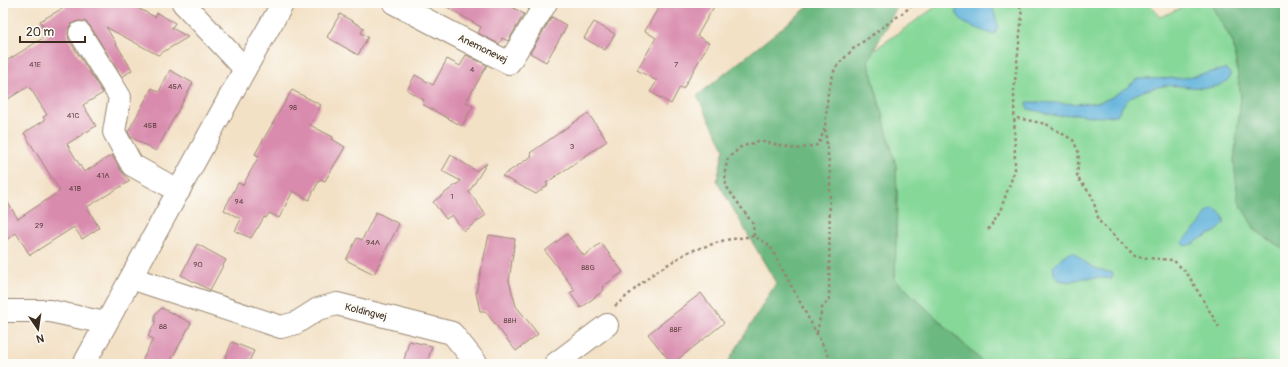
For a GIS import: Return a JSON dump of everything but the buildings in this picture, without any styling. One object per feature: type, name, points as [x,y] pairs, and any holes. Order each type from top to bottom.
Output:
[{"type":"street","points":[[183,3],[245,69]]},
{"type":"street","points":[[84,364],[105,323],[245,69],[283,3]]},
{"type":"street","name":"Anemonevej","points":[[394,3],[509,63],[546,3]]},
{"type":"street","points":[[80,34],[120,97],[114,132],[132,165],[179,191]]},
{"type":"street","name":"Koldingvej","points":[[131,278],[281,327],[296,323],[318,309],[337,304],[452,333],[477,364]]},
{"type":"street","points":[[3,311],[50,311],[105,323]]},
{"type":"street","points":[[555,364],[607,325]]},
{"type":"path","points":[[817,334],[822,308],[829,299],[830,172],[825,128],[828,92],[836,68],[853,49],[916,3]]},
{"type":"path","points":[[988,230],[1000,211],[1015,170],[1014,91],[1022,15],[1019,3]]},
{"type":"path","points":[[1017,118],[1046,124],[1073,140],[1079,153],[1077,177],[1092,196],[1099,220],[1136,257],[1173,260],[1187,273],[1219,327]]},
{"type":"path","points":[[754,236],[753,224],[726,186],[725,171],[728,158],[740,147],[759,142],[796,149],[818,145],[825,128]]},
{"type":"path","points":[[607,325],[611,309],[654,273],[688,252],[725,240],[754,236],[770,246],[833,364]]},
{"type":"green space","points":[[813,3],[899,3],[868,61],[896,166],[897,194],[895,279],[985,364],[727,364],[776,283],[717,181],[724,148],[697,96]]},
{"type":"green space","points":[[941,3],[1149,3],[1160,17],[1192,3],[1210,3],[1233,42],[1241,97],[1234,162],[1255,230],[1285,250],[1285,364],[985,364],[895,279],[897,194],[896,166],[868,61],[874,50]]},
{"type":"green space","points":[[1210,3],[1285,3],[1285,250],[1255,230],[1238,200],[1234,162],[1241,97],[1233,42]]},
{"type":"water","points":[[957,3],[992,3],[998,27],[994,35],[964,23],[956,13]]},
{"type":"water","points":[[1225,69],[1231,75],[1226,82],[1219,86],[1200,88],[1163,86],[1152,89],[1131,97],[1124,104],[1117,115],[1100,117],[1075,114],[1058,116],[1028,109],[1026,105],[1029,102],[1077,104],[1103,101],[1125,89],[1137,79],[1183,78]]},
{"type":"water","points":[[1214,208],[1222,215],[1224,224],[1217,231],[1193,244],[1184,246],[1183,241],[1200,224],[1207,212]]},
{"type":"water","points":[[1073,252],[1091,266],[1113,273],[1112,278],[1084,278],[1069,282],[1059,280],[1054,274],[1053,266],[1063,256]]}]
